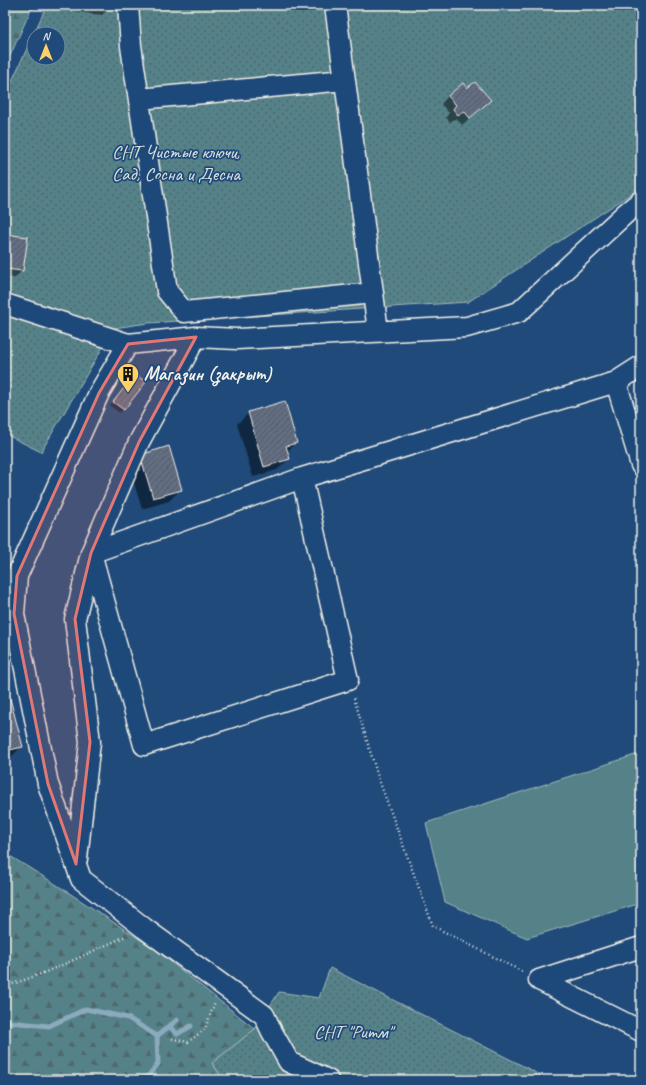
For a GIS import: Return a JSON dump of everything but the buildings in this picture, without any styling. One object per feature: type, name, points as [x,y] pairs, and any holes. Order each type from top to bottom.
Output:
[{"type":"street","points":[[128,5],[131,46],[167,291],[184,312],[373,293]]},
{"type":"street","points":[[335,5],[378,331]]},
{"type":"street","points":[[139,99],[345,80]]},
{"type":"street","points":[[5,304],[128,344],[196,337],[237,339],[467,327],[518,312],[641,201]]},
{"type":"street","points":[[76,864],[90,742],[75,619],[91,553],[139,442],[196,337]]},
{"type":"street","points":[[128,344],[98,393],[18,576],[14,614],[48,784],[82,879],[144,928],[264,1015],[289,1062],[328,1080]]},
{"type":"street","points":[[91,553],[302,478],[616,382],[641,366]]},
{"type":"street","points":[[616,382],[641,465]]},
{"type":"street","points":[[91,553],[144,746],[348,680],[302,478]]},
{"type":"street","points":[[539,980],[641,947]]},
{"type":"street","points":[[539,980],[641,1031]]},
{"type":"path","points":[[348,680],[378,777],[433,926],[539,980]]},
{"type":"path","points":[[5,986],[28,979],[75,960],[144,928]]},
{"type":"path","points":[[168,1038],[188,1042],[205,1029],[221,985]]},
{"type":"highlighted area","points":[[196,337],[139,442],[91,553],[75,619],[90,742],[76,864],[48,784],[14,614],[17,576],[99,393],[128,344]]},
{"type":"green space","points":[[5,5],[33,5],[5,67]]},
{"type":"green space","name":"СНТ Чистые ключи, Сад, Сосна и Десна","points":[[47,5],[641,5],[641,187],[468,302],[148,323],[114,328],[41,452],[5,434],[5,96],[26,50],[26,66],[66,66],[66,26],[37,26]]},
{"type":"green space","points":[[641,753],[641,903],[527,938],[445,902],[426,823]]},
{"type":"green space","points":[[5,853],[156,950],[255,1029],[212,1063],[224,1080],[5,1080]]},
{"type":"green space","name":"СНТ \"Ритм\"","points":[[330,968],[531,1070],[547,1080],[224,1080],[212,1063],[255,1029],[279,992],[319,998]]},
{"type":"waterway","points":[[5,1017],[9,1022],[49,1026],[86,1009],[128,1018],[157,1036],[158,1064],[148,1076],[137,1080]]},
{"type":"waterway","points":[[157,1036],[177,1020]]},
{"type":"waterway","points":[[169,1026],[177,1034],[191,1026]]},
{"type":"place","name":"Магазин (закрыт)","points":[[128,394]]}]
